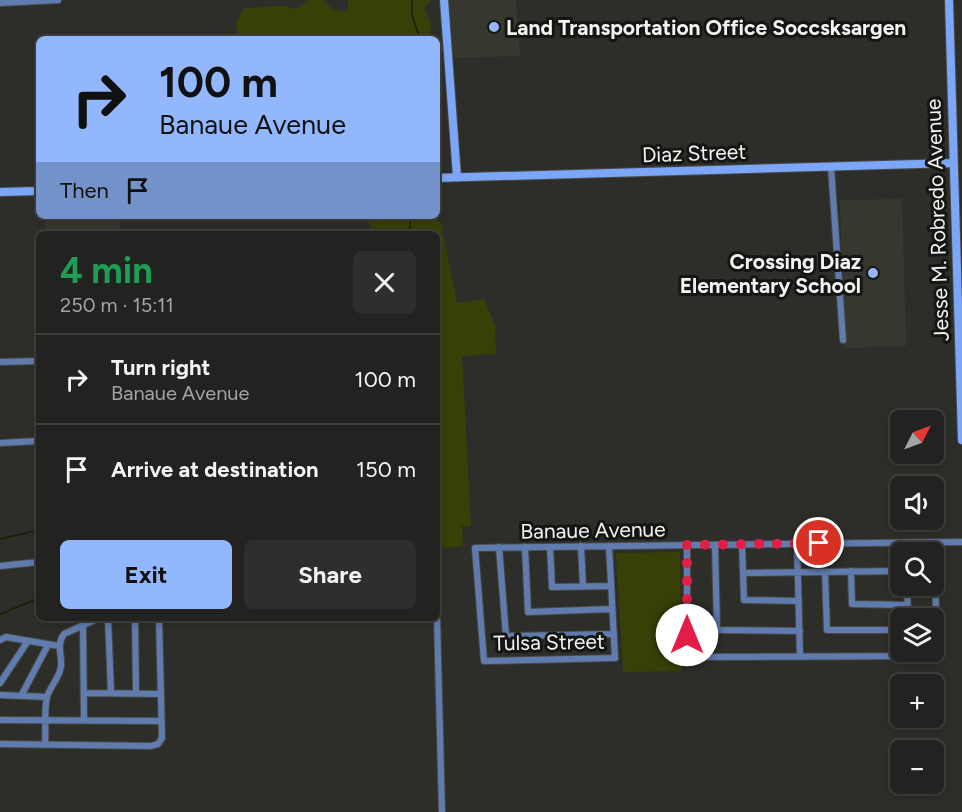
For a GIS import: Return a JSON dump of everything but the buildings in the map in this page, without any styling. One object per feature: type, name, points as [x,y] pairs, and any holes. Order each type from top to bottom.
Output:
[{"type":"main road","points":[[444,0],[457,177]]},
{"type":"main road","name":"Jesse M. Robredo Avenue","points":[[949,0],[962,440]]},
{"type":"main road","points":[[952,132],[962,132]]},
{"type":"main road","name":"Diaz Street","points":[[440,178],[953,163]]},
{"type":"main road","points":[[0,192],[36,191]]},
{"type":"street","points":[[0,3],[58,0]]},
{"type":"street","points":[[831,167],[843,340]]},
{"type":"street","points":[[0,362],[36,361]]},
{"type":"street","points":[[0,443],[36,441]]},
{"type":"street","name":"Banaue Avenue","points":[[475,548],[890,542]]},
{"type":"street","name":"Banaue Avenue","points":[[944,542],[962,542]]},
{"type":"street","points":[[742,544],[744,600],[799,601]]},
{"type":"street","points":[[797,544],[800,657]]},
{"type":"street","points":[[687,545],[687,657],[890,655]]},
{"type":"street","points":[[715,545],[717,630],[800,631]]},
{"type":"street","points":[[580,546],[583,586]]},
{"type":"street","name":"Tulsa Street","points":[[475,548],[484,661],[615,658],[609,546]]},
{"type":"street","points":[[499,547],[506,636],[614,634]]},
{"type":"street","points":[[525,547],[528,612],[612,609]]},
{"type":"street","points":[[550,547],[552,587],[611,586]]},
{"type":"street","points":[[0,566],[36,562]]},
{"type":"street","points":[[743,573],[890,571]]},
{"type":"street","points":[[825,572],[827,630],[890,630]]},
{"type":"street","points":[[851,572],[852,604],[907,605]]},
{"type":"street","points":[[907,596],[907,608]]},
{"type":"street","points":[[45,744],[47,697],[61,665],[59,646],[64,634],[93,621]]},
{"type":"street","points":[[108,621],[111,693]]},
{"type":"street","points":[[135,621],[136,693]]},
{"type":"street","points":[[0,744],[155,746],[162,738],[159,621]]},
{"type":"street","points":[[437,621],[442,812]]},
{"type":"street","points":[[83,627],[84,720]]},
{"type":"street","points":[[0,640],[6,637],[59,646]]},
{"type":"street","points":[[0,683],[28,641]]},
{"type":"street","points":[[21,696],[48,645]]},
{"type":"street","points":[[85,693],[161,694]]},
{"type":"street","points":[[0,695],[47,697]]},
{"type":"street","points":[[0,720],[161,721]]},
{"type":"shaded area","points":[[447,0],[516,0],[520,56],[452,58]]},
{"type":"shaded area","name":"Crossing Diaz Elementary School","points":[[902,199],[906,346],[845,348],[840,200]]},
{"type":"shaded area","points":[[44,219],[119,219],[120,231],[46,231]]},
{"type":"green space","points":[[308,0],[323,0],[332,9],[347,12],[349,0],[431,0],[424,8],[431,24],[429,36],[238,36],[236,23],[244,8],[283,6],[296,9]]},
{"type":"green space","points":[[367,219],[435,219],[441,224],[457,303],[484,299],[495,325],[496,354],[462,356],[471,526],[462,526],[463,546],[441,548],[440,543],[440,231],[370,231]]},
{"type":"green space","points":[[680,552],[682,671],[623,672],[616,553]]},
{"type":"waterway","points":[[412,0],[412,15],[419,36]]},
{"type":"waterway","points":[[409,231],[410,219]]},
{"type":"waterway","points":[[0,539],[36,531]]},
{"type":"waterway","points":[[0,614],[36,599]]},
{"type":"place","name":"Land Transportation Office Soccsksargen","points":[[494,27]]},
{"type":"place","name":"Crossing Diaz Elementary School","points":[[873,273]]},
{"type":"route","points":[[687,635],[687,545],[819,543]]}]
